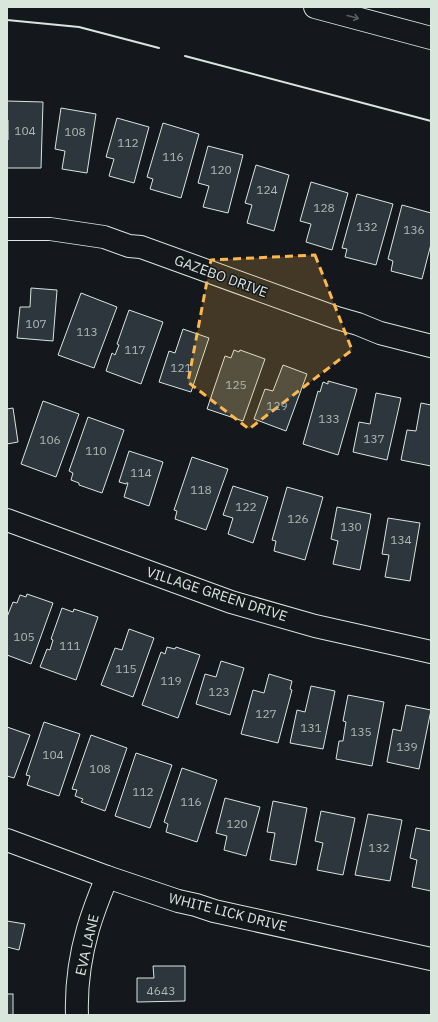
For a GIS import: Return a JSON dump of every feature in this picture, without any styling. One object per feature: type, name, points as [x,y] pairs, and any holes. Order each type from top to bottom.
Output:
[{"type":"main road","points":[[316,7],[431,38]]},
{"type":"main road","name":"GAZEBO DRIVE","points":[[7,229],[50,229],[104,237],[129,246],[141,247],[380,333],[431,346]]},
{"type":"main road","name":"VILLAGE GREEN DRIVE","points":[[7,520],[231,602],[315,626],[431,652]]},
{"type":"main road","name":"WHITE LICK DRIVE","points":[[7,840],[107,877],[178,901],[214,911],[431,959]]},
{"type":"main road","name":"EVA LANE","points":[[77,1015],[78,987],[82,955],[88,930],[107,877]]},
{"type":"highlighted area","points":[[315,255],[352,350],[249,429],[188,382],[211,260]]},
{"type":"building","points":[[7,101],[43,102],[41,168],[7,168]]},
{"type":"building","points":[[61,108],[96,114],[87,173],[62,169],[65,151],[55,149]]},
{"type":"building","points":[[117,118],[149,127],[134,183],[109,176],[114,159],[106,157]]},
{"type":"building","points":[[163,123],[199,134],[181,198],[150,189],[153,179],[147,177]]},
{"type":"building","points":[[208,146],[243,155],[228,213],[203,207],[209,186],[198,183]]},
{"type":"building","points":[[256,165],[289,175],[274,231],[247,223],[252,205],[245,203]]},
{"type":"building","points":[[311,182],[348,193],[332,250],[306,242],[311,224],[300,221]]},
{"type":"building","points":[[357,194],[393,204],[376,265],[345,257],[347,249],[342,248]]},
{"type":"building","points":[[402,205],[431,213],[431,244],[422,279],[391,271],[393,261],[388,259]]},
{"type":"building","points":[[31,288],[57,290],[53,341],[17,338],[20,307],[30,307]]},
{"type":"building","points":[[81,293],[117,307],[94,368],[58,355]]},
{"type":"building","points":[[129,310],[163,322],[141,384],[106,371],[112,353],[115,355],[119,345],[117,344]]},
{"type":"building","points":[[183,329],[209,338],[191,392],[159,382],[169,351],[175,353]]},
{"type":"building","points":[[234,350],[239,352],[240,350],[265,359],[243,421],[207,409],[225,356],[231,358]]},
{"type":"building","points":[[283,365],[307,374],[286,431],[254,419],[265,389],[273,391]]},
{"type":"building","points":[[328,381],[357,389],[338,455],[303,444],[318,391],[320,392],[323,382],[328,384]]},
{"type":"building","points":[[376,393],[401,398],[387,460],[353,452],[359,422],[370,424]]},
{"type":"building","points":[[43,401],[79,414],[56,477],[21,464]]},
{"type":"building","points":[[421,403],[431,405],[431,466],[401,460],[407,430],[416,431]]},
{"type":"building","points":[[13,408],[18,442],[7,444],[7,409]]},
{"type":"building","points":[[88,417],[124,430],[102,493],[79,485],[79,483],[71,480],[73,473],[69,471]]},
{"type":"building","points":[[129,451],[163,462],[149,506],[124,497],[128,483],[126,484],[119,482]]},
{"type":"building","points":[[192,457],[228,469],[206,530],[175,519],[177,511],[174,510]]},
{"type":"building","points":[[233,486],[268,497],[253,543],[228,534],[233,518],[223,515]]},
{"type":"building","points":[[287,487],[323,497],[305,560],[274,551],[276,541],[272,540]]},
{"type":"building","points":[[337,507],[371,514],[360,570],[333,564],[338,541],[331,539]]},
{"type":"building","points":[[388,518],[420,523],[410,581],[385,577],[389,555],[382,554]]},
{"type":"building","points":[[27,594],[53,603],[31,664],[7,655],[7,617],[13,602],[17,603],[20,595],[26,597]]},
{"type":"building","points":[[62,608],[73,612],[74,609],[98,617],[76,680],[40,667],[47,649],[50,650],[53,640],[51,639]]},
{"type":"building","points":[[129,629],[154,638],[133,697],[101,685],[115,648],[122,650]]},
{"type":"building","points":[[167,647],[175,649],[176,647],[200,655],[178,718],[142,705],[161,652],[165,654]]},
{"type":"building","points":[[221,661],[244,668],[230,715],[196,704],[205,674],[216,677]]},
{"type":"building","points":[[269,674],[292,681],[290,689],[292,690],[278,743],[241,734],[253,690],[264,693]]},
{"type":"building","points":[[311,686],[335,691],[323,749],[290,743],[297,710],[305,712]]},
{"type":"building","points":[[348,695],[384,702],[372,766],[336,759],[339,741],[343,741],[346,722],[343,721]]},
{"type":"building","points":[[406,705],[431,710],[419,769],[387,762],[393,729],[401,731]]},
{"type":"building","points":[[44,722],[80,734],[59,796],[27,785],[30,776],[26,775]]},
{"type":"building","points":[[7,727],[30,735],[14,778],[7,776]]},
{"type":"building","points":[[91,735],[127,748],[105,811],[81,802],[83,799],[75,796],[77,790],[72,789]]},
{"type":"building","points":[[136,753],[172,765],[150,828],[115,816]]},
{"type":"building","points":[[182,768],[217,780],[197,842],[166,832],[168,824],[164,822]]},
{"type":"building","points":[[225,798],[260,807],[246,856],[224,850],[227,836],[216,833]]},
{"type":"building","points":[[273,801],[307,808],[296,865],[270,860],[275,833],[267,832]]},
{"type":"building","points":[[321,811],[355,818],[343,875],[317,870],[323,843],[315,841]]},
{"type":"building","points":[[368,814],[402,820],[390,881],[355,875]]},
{"type":"building","points":[[416,828],[431,831],[431,891],[412,887],[417,860],[410,858]]},
{"type":"building","points":[[7,921],[25,924],[19,950],[7,947]]},
{"type":"building","points":[[153,966],[185,966],[185,1001],[137,1002],[137,978],[154,978]]},
{"type":"building","points":[[7,994],[13,994],[13,1015],[7,1015]]},
{"type":"wall","points":[[7,20],[79,27],[159,48]]},
{"type":"wall","points":[[185,56],[431,121]]}]
